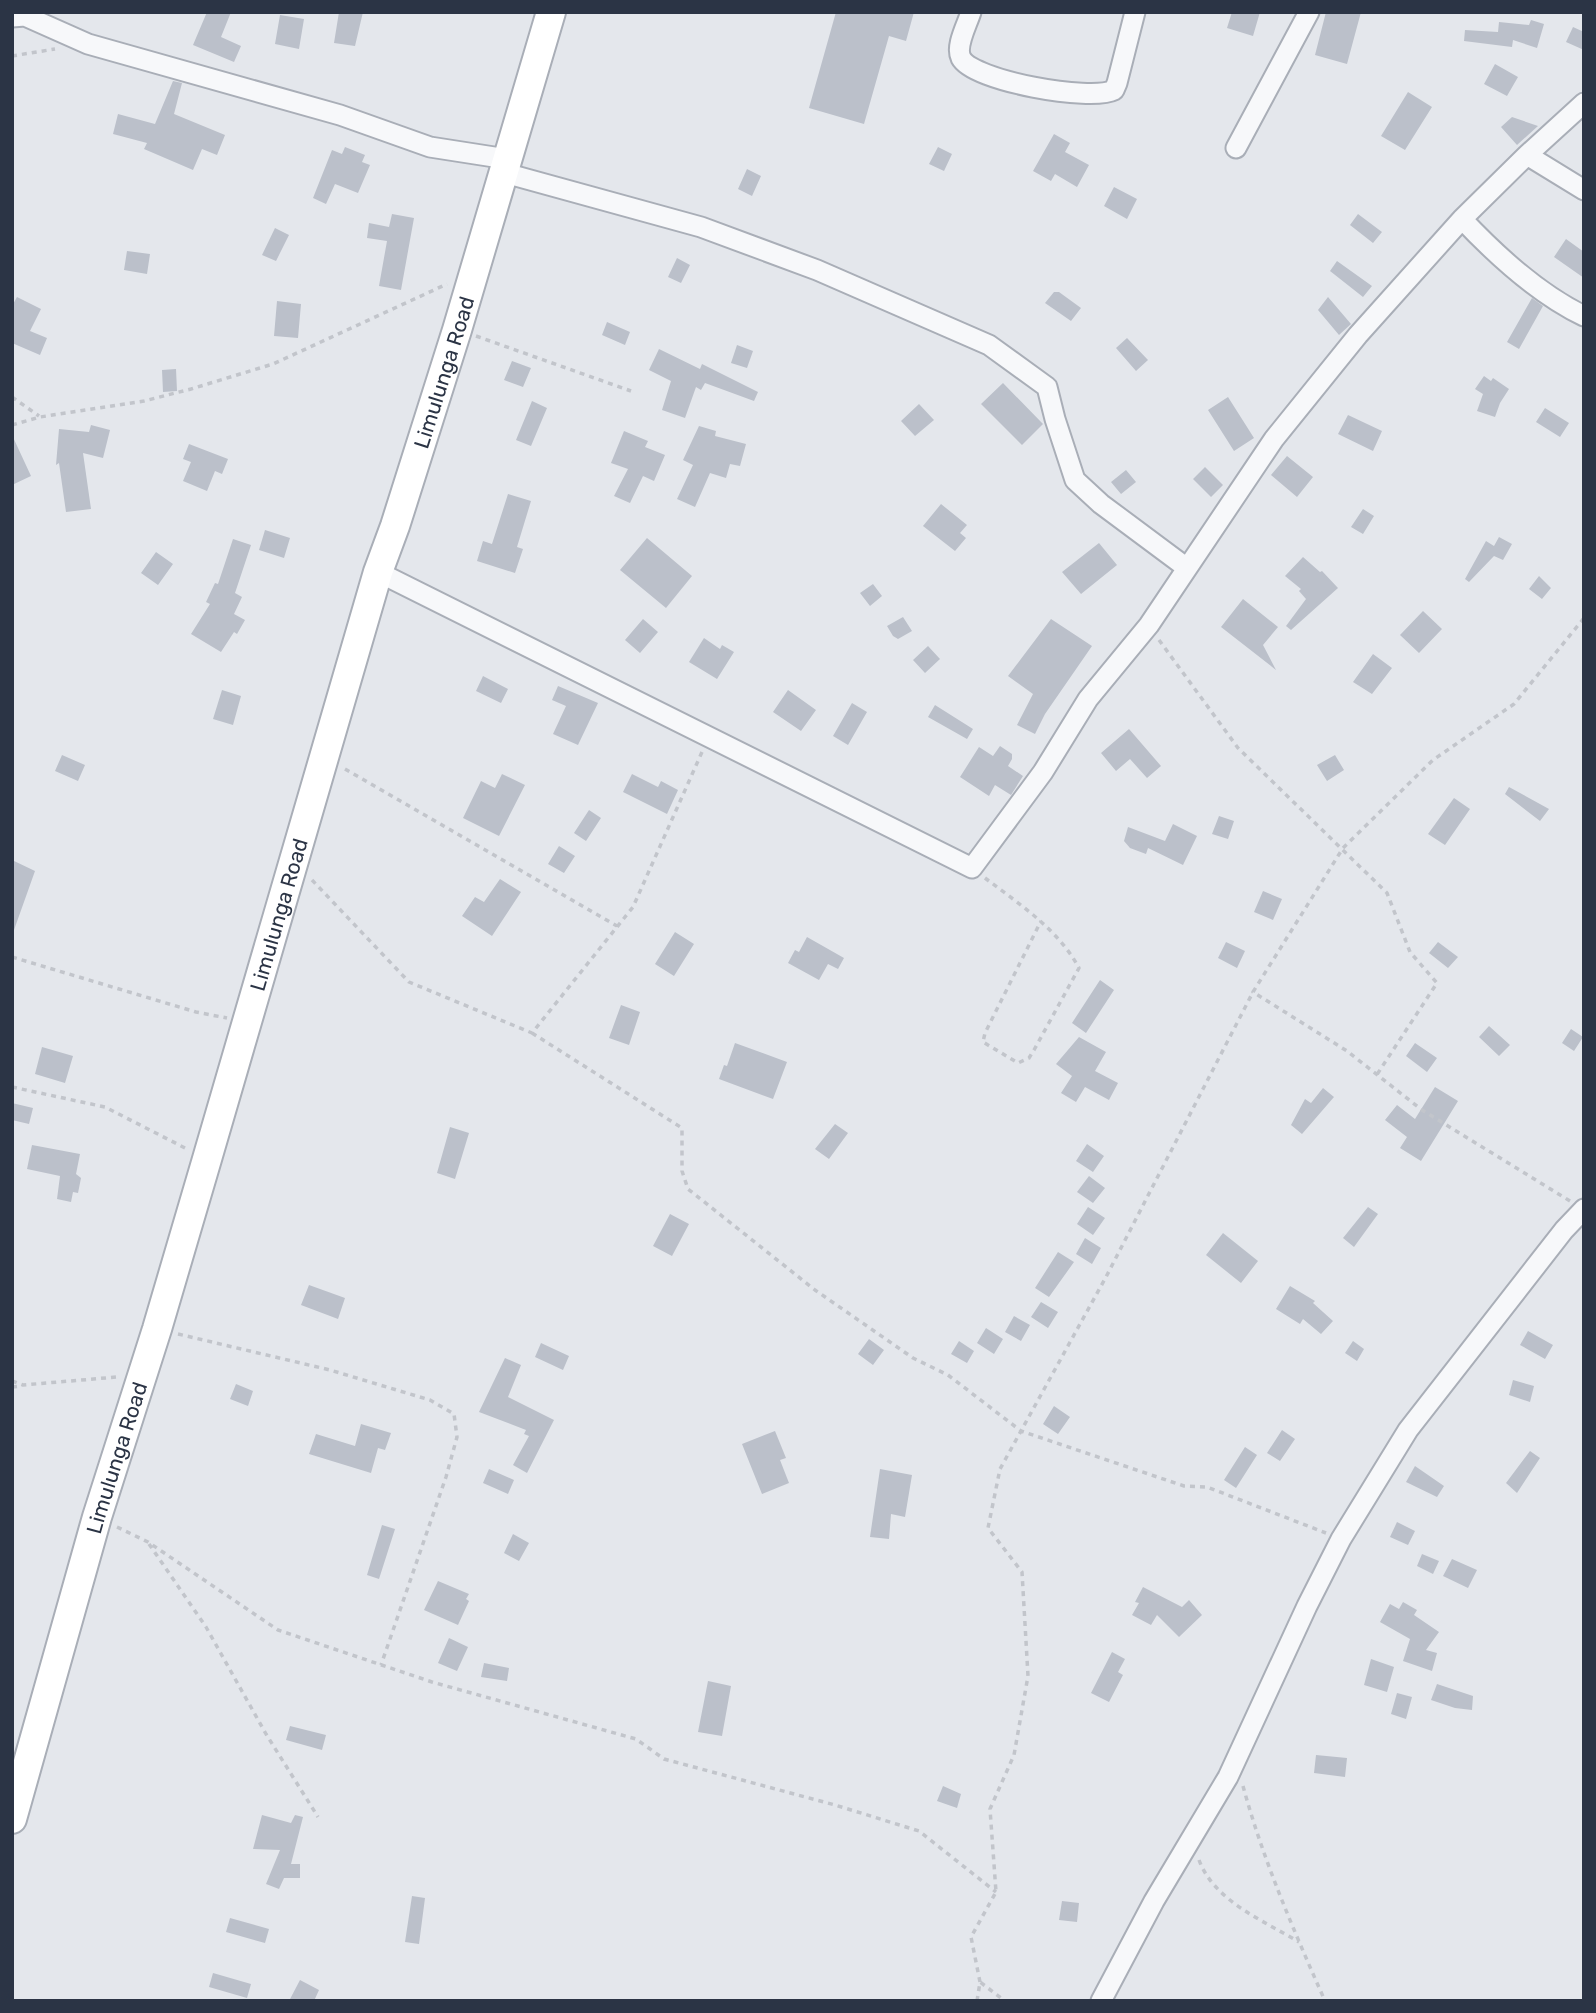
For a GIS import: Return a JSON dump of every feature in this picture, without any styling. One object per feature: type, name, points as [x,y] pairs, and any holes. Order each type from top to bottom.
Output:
[{"type":"main road","name":"Limulunga Road","points":[[12,1819],[97,1517],[157,1329],[377,572],[395,526],[457,330],[551,12]]},
{"type":"street","points":[[971,12],[959,55],[965,64],[978,72],[1028,86],[1073,94],[1098,94],[1114,90],[1135,12]]},
{"type":"street","points":[[1237,148],[1308,12]]},
{"type":"street","points":[[12,17],[25,16],[88,44],[340,115],[430,147],[506,166],[701,226],[817,270],[989,345],[1047,387],[1075,480],[1101,504],[1187,568]]},
{"type":"street","points":[[377,572],[972,868],[1043,772],[1088,699],[1149,625],[1274,439],[1358,335],[1462,219],[1584,103]]},
{"type":"street","points":[[1527,155],[1584,190]]},
{"type":"street","points":[[1462,219],[1510,264],[1582,311]]},
{"type":"street","points":[[1101,2001],[1154,1901],[1236,1761],[1341,1539],[1408,1430],[1564,1230],[1578,1206]]},
{"type":"path","points":[[12,56],[88,44]]},
{"type":"path","points":[[12,425],[40,417],[144,401],[191,390],[273,364],[475,271]]},
{"type":"path","points":[[457,330],[631,390]]},
{"type":"path","points":[[12,397],[40,417]]},
{"type":"path","points":[[977,2001],[980,1982],[971,1937],[996,1892],[990,1809],[1014,1755],[1028,1676],[1022,1572],[988,1528],[1000,1469],[1106,1277],[1253,992],[1343,848],[1433,760],[1514,704],[1584,618]]},
{"type":"path","points":[[1149,625],[1238,748],[1387,893],[1410,952],[1437,983],[1376,1076]]},
{"type":"path","points":[[533,1033],[633,907],[709,737]]},
{"type":"path","points":[[325,757],[618,926]]},
{"type":"path","points":[[294,861],[409,982],[533,1033],[682,1128],[682,1171],[688,1189],[816,1290],[913,1359],[948,1375],[1021,1431],[1184,1486],[1207,1487],[1341,1539]]},
{"type":"path","points":[[972,868],[1041,921],[1074,958],[1079,968],[1034,1050],[1028,1058],[1018,1063],[983,1042],[985,1032],[1041,921]]},
{"type":"path","points":[[12,957],[196,1012],[246,1023]]},
{"type":"path","points":[[1253,992],[1347,1051],[1422,1110],[1578,1206]]},
{"type":"path","points":[[12,1087],[105,1107],[207,1159]]},
{"type":"path","points":[[157,1329],[330,1370],[430,1400],[454,1414],[457,1437],[446,1477],[382,1665]]},
{"type":"path","points":[[12,1387],[141,1376]]},
{"type":"path","points":[[12,1381],[23,1385]]},
{"type":"path","points":[[97,1517],[148,1542],[278,1630],[432,1682],[636,1739],[664,1759],[835,1805],[919,1831],[996,1892]]},
{"type":"path","points":[[148,1542],[206,1628],[266,1734],[318,1817]]},
{"type":"path","points":[[1236,1761],[1252,1820],[1325,2001]]},
{"type":"path","points":[[1192,1838],[1204,1874],[1225,1897],[1299,1942]]},
{"type":"path","points":[[980,1982],[1005,2001]]},
{"type":"building","points":[[207,12],[231,12],[221,37],[241,46],[234,62],[193,45]]},
{"type":"building","points":[[339,12],[363,12],[355,46],[334,43]]},
{"type":"building","points":[[836,12],[914,12],[906,41],[889,36],[864,124],[809,108]]},
{"type":"building","points":[[1232,12],[1260,12],[1253,36],[1227,28]]},
{"type":"building","points":[[1326,12],[1361,12],[1347,64],[1315,55]]},
{"type":"building","points":[[280,15],[304,19],[299,49],[275,44]]},
{"type":"building","points":[[1531,20],[1544,24],[1537,48],[1513,40],[1512,47],[1464,41],[1465,30],[1498,32],[1499,22],[1529,25]]},
{"type":"building","points":[[1573,27],[1584,32],[1584,50],[1566,42]]},
{"type":"building","points":[[1495,64],[1518,77],[1507,96],[1484,84]]},
{"type":"building","points":[[173,81],[182,83],[174,114],[225,135],[217,155],[202,149],[193,170],[144,149],[147,143],[113,134],[118,114],[155,124]]},
{"type":"building","points":[[1408,92],[1432,107],[1405,150],[1381,136]]},
{"type":"building","points":[[1512,117],[1538,126],[1517,145],[1501,127]]},
{"type":"building","points":[[1054,134],[1070,143],[1065,152],[1089,165],[1077,187],[1055,174],[1051,181],[1033,171]]},
{"type":"building","points":[[345,147],[365,155],[362,162],[370,165],[358,193],[335,184],[326,204],[313,198],[332,150],[342,154]]},
{"type":"building","points":[[938,147],[952,154],[944,171],[929,164]]},
{"type":"building","points":[[747,169],[761,176],[752,196],[738,189]]},
{"type":"building","points":[[1114,187],[1137,199],[1127,219],[1104,206]]},
{"type":"building","points":[[392,214],[414,218],[401,290],[379,286],[387,241],[367,238],[369,223],[389,227]]},
{"type":"building","points":[[1358,214],[1382,232],[1373,243],[1350,225]]},
{"type":"building","points":[[275,228],[289,235],[276,261],[262,255]]},
{"type":"building","points":[[1566,239],[1584,252],[1584,278],[1554,257]]},
{"type":"building","points":[[127,251],[150,254],[147,274],[124,270]]},
{"type":"building","points":[[677,258],[690,265],[681,283],[668,277]]},
{"type":"building","points":[[1337,261],[1372,286],[1363,297],[1330,271]]},
{"type":"building","points":[[1054,292],[1059,292],[1081,308],[1071,321],[1045,303]]},
{"type":"building","points":[[17,297],[41,309],[30,331],[47,338],[40,355],[12,343],[12,306]]},
{"type":"building","points":[[1328,297],[1351,324],[1339,335],[1318,310]]},
{"type":"building","points":[[1532,298],[1543,306],[1519,349],[1507,342]]},
{"type":"building","points":[[277,301],[301,304],[298,338],[274,336]]},
{"type":"building","points":[[607,322],[630,332],[625,345],[602,335]]},
{"type":"building","points":[[1127,338],[1148,360],[1136,371],[1116,348]]},
{"type":"building","points":[[737,345],[753,351],[747,368],[731,363]]},
{"type":"building","points":[[659,349],[700,369],[702,364],[758,392],[754,401],[705,383],[701,390],[696,387],[685,418],[662,410],[671,381],[649,370]]},
{"type":"building","points":[[512,361],[531,368],[523,387],[504,380]]},
{"type":"building","points":[[176,369],[177,391],[163,392],[162,370]]},
{"type":"building","points":[[1484,376],[1491,381],[1493,378],[1509,389],[1495,417],[1477,411],[1483,394],[1475,389]]},
{"type":"building","points":[[1003,383],[1043,424],[1022,445],[981,404]]},
{"type":"building","points":[[1228,397],[1254,438],[1234,451],[1208,410]]},
{"type":"building","points":[[532,401],[547,408],[531,446],[516,440]]},
{"type":"building","points":[[919,404],[934,420],[915,436],[901,421]]},
{"type":"building","points":[[1545,408],[1569,423],[1560,437],[1536,422]]},
{"type":"building","points":[[1348,415],[1382,431],[1373,451],[1338,434]]},
{"type":"building","points":[[91,425],[110,430],[103,458],[83,453],[91,509],[66,512],[59,463],[56,465],[59,429],[89,432]]},
{"type":"building","points":[[699,426],[716,431],[715,436],[746,444],[740,466],[730,464],[726,478],[710,473],[695,507],[677,499],[693,465],[683,460]]},
{"type":"building","points":[[624,431],[648,441],[645,447],[665,455],[654,481],[643,476],[630,503],[614,496],[628,469],[611,463]]},
{"type":"building","points":[[12,435],[31,476],[12,485]]},
{"type":"building","points":[[189,444],[228,459],[222,474],[215,471],[207,491],[183,481],[191,462],[183,459]]},
{"type":"building","points":[[1287,456],[1313,477],[1297,497],[1271,475]]},
{"type":"building","points":[[1205,467],[1223,485],[1211,497],[1193,479]]},
{"type":"building","points":[[1126,470],[1136,482],[1121,494],[1111,482]]},
{"type":"building","points":[[508,494],[531,501],[517,547],[523,549],[515,573],[477,561],[483,541],[492,544]]},
{"type":"building","points":[[941,504],[967,525],[960,533],[966,538],[955,551],[923,526]]},
{"type":"building","points":[[1363,509],[1374,516],[1363,534],[1351,527]]},
{"type":"building","points":[[265,530],[290,538],[284,558],[259,550]]},
{"type":"building","points":[[1499,537],[1512,544],[1503,560],[1494,556],[1469,582],[1465,579],[1486,541],[1494,546]]},
{"type":"building","points":[[647,538],[692,576],[666,608],[620,570]]},
{"type":"building","points":[[233,539],[251,545],[235,593],[242,597],[234,614],[245,620],[221,652],[191,634],[210,604],[206,602],[215,583],[218,584]]},
{"type":"building","points":[[1099,543],[1117,565],[1081,594],[1062,572]]},
{"type":"building","points":[[156,552],[173,564],[158,585],[141,573]]},
{"type":"building","points":[[1303,557],[1322,571],[1338,588],[1291,630],[1286,626],[1306,599],[1299,591],[1301,589],[1285,576]]},
{"type":"building","points":[[1539,576],[1551,588],[1542,599],[1529,589]]},
{"type":"building","points":[[873,584],[882,596],[870,606],[860,593]]},
{"type":"building","points":[[1243,599],[1278,627],[1263,645],[1276,670],[1221,627]]},
{"type":"building","points":[[1423,611],[1442,629],[1419,653],[1400,635]]},
{"type":"building","points":[[903,617],[912,631],[898,639],[887,626]]},
{"type":"building","points":[[643,619],[658,632],[640,653],[625,640]]},
{"type":"building","points":[[1051,619],[1092,646],[1045,714],[1035,734],[1017,725],[1033,694],[1008,676]]},
{"type":"building","points":[[704,638],[720,649],[722,645],[734,652],[717,679],[689,662]]},
{"type":"building","points":[[928,646],[940,659],[925,673],[913,660]]},
{"type":"building","points":[[1373,654],[1392,668],[1372,694],[1353,682]]},
{"type":"building","points":[[483,676],[508,689],[501,703],[476,691]]},
{"type":"building","points":[[558,686],[598,703],[578,745],[553,734],[566,706],[552,700]]},
{"type":"building","points":[[222,690],[241,696],[233,725],[213,719]]},
{"type":"building","points":[[788,690],[816,710],[801,731],[773,712]]},
{"type":"building","points":[[852,703],[867,712],[848,745],[833,736]]},
{"type":"building","points":[[935,705],[973,729],[967,739],[928,717]]},
{"type":"building","points":[[1129,729],[1161,766],[1147,778],[1130,759],[1116,771],[1101,753]]},
{"type":"building","points":[[1000,746],[1012,754],[1008,766],[1023,776],[1011,795],[995,785],[989,796],[960,777],[979,747],[993,756]]},
{"type":"building","points":[[62,755],[85,765],[78,781],[55,771]]},
{"type":"building","points":[[1335,755],[1344,770],[1327,781],[1317,765]]},
{"type":"building","points":[[502,774],[525,785],[499,836],[463,818],[481,781],[495,788]]},
{"type":"building","points":[[632,774],[658,787],[661,781],[678,790],[667,814],[623,792]]},
{"type":"building","points":[[1509,787],[1549,809],[1540,821],[1505,794]]},
{"type":"building","points":[[1454,798],[1470,809],[1445,845],[1428,834]]},
{"type":"building","points":[[589,810],[601,818],[586,841],[574,833]]},
{"type":"building","points":[[1219,816],[1234,821],[1228,839],[1212,834]]},
{"type":"building","points":[[1173,824],[1197,836],[1183,865],[1148,848],[1146,854],[1130,848],[1124,841],[1128,827],[1165,841]]},
{"type":"building","points":[[559,846],[575,856],[564,873],[548,864]]},
{"type":"building","points":[[12,860],[35,871],[14,930],[12,930]]},
{"type":"building","points":[[500,879],[521,892],[492,936],[462,916],[475,897],[484,902]]},
{"type":"building","points":[[1263,891],[1282,899],[1273,920],[1254,912]]},
{"type":"building","points":[[675,932],[694,944],[674,976],[655,964]]},
{"type":"building","points":[[807,937],[844,958],[838,969],[828,964],[819,980],[788,963],[795,950],[799,952]]},
{"type":"building","points":[[1226,942],[1245,951],[1237,968],[1218,958]]},
{"type":"building","points":[[1438,942],[1458,957],[1448,968],[1429,953]]},
{"type":"building","points":[[1100,980],[1114,990],[1086,1033],[1072,1023]]},
{"type":"building","points":[[621,1005],[640,1012],[629,1045],[609,1038]]},
{"type":"building","points":[[1489,1026],[1510,1045],[1499,1056],[1479,1037]]},
{"type":"building","points":[[1571,1029],[1583,1037],[1574,1051],[1562,1043]]},
{"type":"building","points":[[1079,1037],[1106,1052],[1095,1071],[1118,1083],[1109,1100],[1085,1087],[1076,1102],[1061,1093],[1072,1076],[1056,1064]]},
{"type":"building","points":[[735,1043],[787,1062],[773,1099],[719,1079]]},
{"type":"building","points":[[1415,1043],[1437,1058],[1427,1072],[1406,1056]]},
{"type":"building","points":[[42,1047],[73,1056],[65,1083],[35,1074]]},
{"type":"building","points":[[1435,1087],[1458,1101],[1421,1161],[1400,1148],[1407,1137],[1385,1120],[1397,1105],[1415,1119]]},
{"type":"building","points":[[1323,1088],[1334,1097],[1302,1134],[1291,1125],[1305,1099],[1311,1103]]},
{"type":"building","points":[[12,1103],[33,1108],[29,1124],[12,1120]]},
{"type":"building","points":[[835,1124],[848,1133],[829,1159],[815,1149]]},
{"type":"building","points":[[450,1127],[469,1133],[455,1179],[437,1173]]},
{"type":"building","points":[[1087,1144],[1104,1156],[1093,1172],[1076,1161]]},
{"type":"building","points":[[32,1145],[80,1154],[76,1174],[81,1178],[78,1193],[73,1192],[71,1202],[57,1199],[60,1176],[27,1169]]},
{"type":"building","points":[[1089,1176],[1105,1188],[1093,1203],[1077,1192]]},
{"type":"building","points":[[1088,1207],[1105,1218],[1093,1235],[1077,1224]]},
{"type":"building","points":[[1368,1207],[1378,1214],[1354,1247],[1343,1238]]},
{"type":"building","points":[[670,1214],[689,1224],[672,1256],[653,1246]]},
{"type":"building","points":[[1223,1233],[1258,1261],[1241,1283],[1206,1255]]},
{"type":"building","points":[[1085,1238],[1101,1248],[1092,1264],[1076,1254]]},
{"type":"building","points":[[1058,1252],[1074,1262],[1049,1297],[1035,1288]]},
{"type":"building","points":[[309,1285],[345,1298],[338,1319],[301,1305]]},
{"type":"building","points":[[1290,1286],[1315,1301],[1313,1303],[1333,1321],[1321,1334],[1303,1319],[1300,1324],[1276,1309]]},
{"type":"building","points":[[1041,1302],[1058,1312],[1048,1328],[1031,1317]]},
{"type":"building","points":[[1014,1316],[1030,1325],[1021,1341],[1005,1332]]},
{"type":"building","points":[[986,1328],[1003,1339],[994,1354],[977,1343]]},
{"type":"building","points":[[1528,1331],[1553,1345],[1545,1359],[1520,1345]]},
{"type":"building","points":[[869,1339],[884,1350],[873,1365],[858,1354]]},
{"type":"building","points":[[959,1341],[974,1351],[967,1363],[951,1354]]},
{"type":"building","points":[[1353,1341],[1364,1349],[1357,1361],[1345,1353]]},
{"type":"building","points":[[541,1343],[569,1356],[563,1370],[535,1357]]},
{"type":"building","points":[[505,1358],[521,1365],[508,1397],[554,1420],[527,1473],[513,1465],[529,1436],[524,1434],[526,1430],[479,1412]]},
{"type":"building","points":[[1513,1380],[1534,1386],[1530,1402],[1509,1395]]},
{"type":"building","points":[[236,1384],[253,1391],[248,1406],[230,1399]]},
{"type":"building","points":[[1054,1406],[1070,1417],[1058,1434],[1043,1424]]},
{"type":"building","points":[[361,1424],[391,1433],[385,1450],[378,1448],[371,1473],[309,1454],[316,1434],[355,1446]]},
{"type":"building","points":[[1282,1430],[1295,1439],[1280,1461],[1267,1453]]},
{"type":"building","points":[[775,1431],[786,1458],[780,1460],[789,1483],[762,1494],[742,1444]]},
{"type":"building","points":[[1245,1447],[1257,1455],[1236,1488],[1224,1480]]},
{"type":"building","points":[[1530,1451],[1540,1458],[1517,1493],[1506,1483]]},
{"type":"building","points":[[1415,1466],[1444,1486],[1437,1497],[1406,1482]]},
{"type":"building","points":[[489,1469],[514,1480],[508,1494],[483,1483]]},
{"type":"building","points":[[880,1469],[912,1475],[905,1517],[891,1514],[889,1539],[870,1537]]},
{"type":"building","points":[[1397,1522],[1415,1531],[1408,1545],[1390,1537]]},
{"type":"building","points":[[382,1525],[395,1529],[379,1579],[367,1575]]},
{"type":"building","points":[[513,1534],[529,1543],[519,1561],[504,1553]]},
{"type":"building","points":[[1422,1554],[1439,1561],[1433,1574],[1417,1566]]},
{"type":"building","points":[[1452,1559],[1477,1570],[1468,1588],[1443,1576]]},
{"type":"building","points":[[438,1581],[469,1594],[466,1599],[469,1601],[458,1625],[424,1610]]},
{"type":"building","points":[[1143,1587],[1182,1607],[1189,1600],[1202,1615],[1179,1637],[1157,1615],[1151,1625],[1132,1615],[1139,1603],[1135,1602]]},
{"type":"building","points":[[1403,1602],[1417,1610],[1414,1615],[1439,1632],[1426,1650],[1437,1653],[1432,1671],[1403,1661],[1410,1639],[1380,1622],[1390,1604],[1399,1609]]},
{"type":"building","points":[[449,1638],[468,1647],[457,1671],[438,1663]]},
{"type":"building","points":[[1112,1652],[1125,1659],[1118,1672],[1123,1675],[1109,1702],[1091,1693]]},
{"type":"building","points":[[1371,1659],[1394,1667],[1387,1692],[1364,1685]]},
{"type":"building","points":[[484,1663],[509,1668],[507,1681],[481,1677]]},
{"type":"building","points":[[708,1681],[731,1686],[722,1736],[698,1732]]},
{"type":"building","points":[[1437,1684],[1473,1696],[1472,1710],[1431,1700]]},
{"type":"building","points":[[1397,1693],[1412,1697],[1406,1719],[1391,1714]]},
{"type":"building","points":[[290,1726],[326,1735],[322,1750],[286,1740]]},
{"type":"building","points":[[1316,1755],[1347,1758],[1345,1777],[1314,1773]]},
{"type":"building","points":[[943,1786],[961,1794],[957,1808],[937,1801]]},
{"type":"building","points":[[262,1815],[291,1823],[295,1815],[303,1817],[291,1864],[300,1864],[300,1878],[284,1878],[279,1889],[266,1884],[280,1850],[253,1849]]},
{"type":"building","points":[[412,1896],[425,1898],[419,1944],[405,1942]]},
{"type":"building","points":[[1062,1901],[1079,1903],[1077,1922],[1059,1920]]},
{"type":"building","points":[[230,1918],[269,1929],[265,1943],[226,1932]]},
{"type":"building","points":[[213,1973],[251,1984],[247,1998],[209,1987]]},
{"type":"building","points":[[300,1980],[319,1990],[314,2001],[289,2001]]}]
